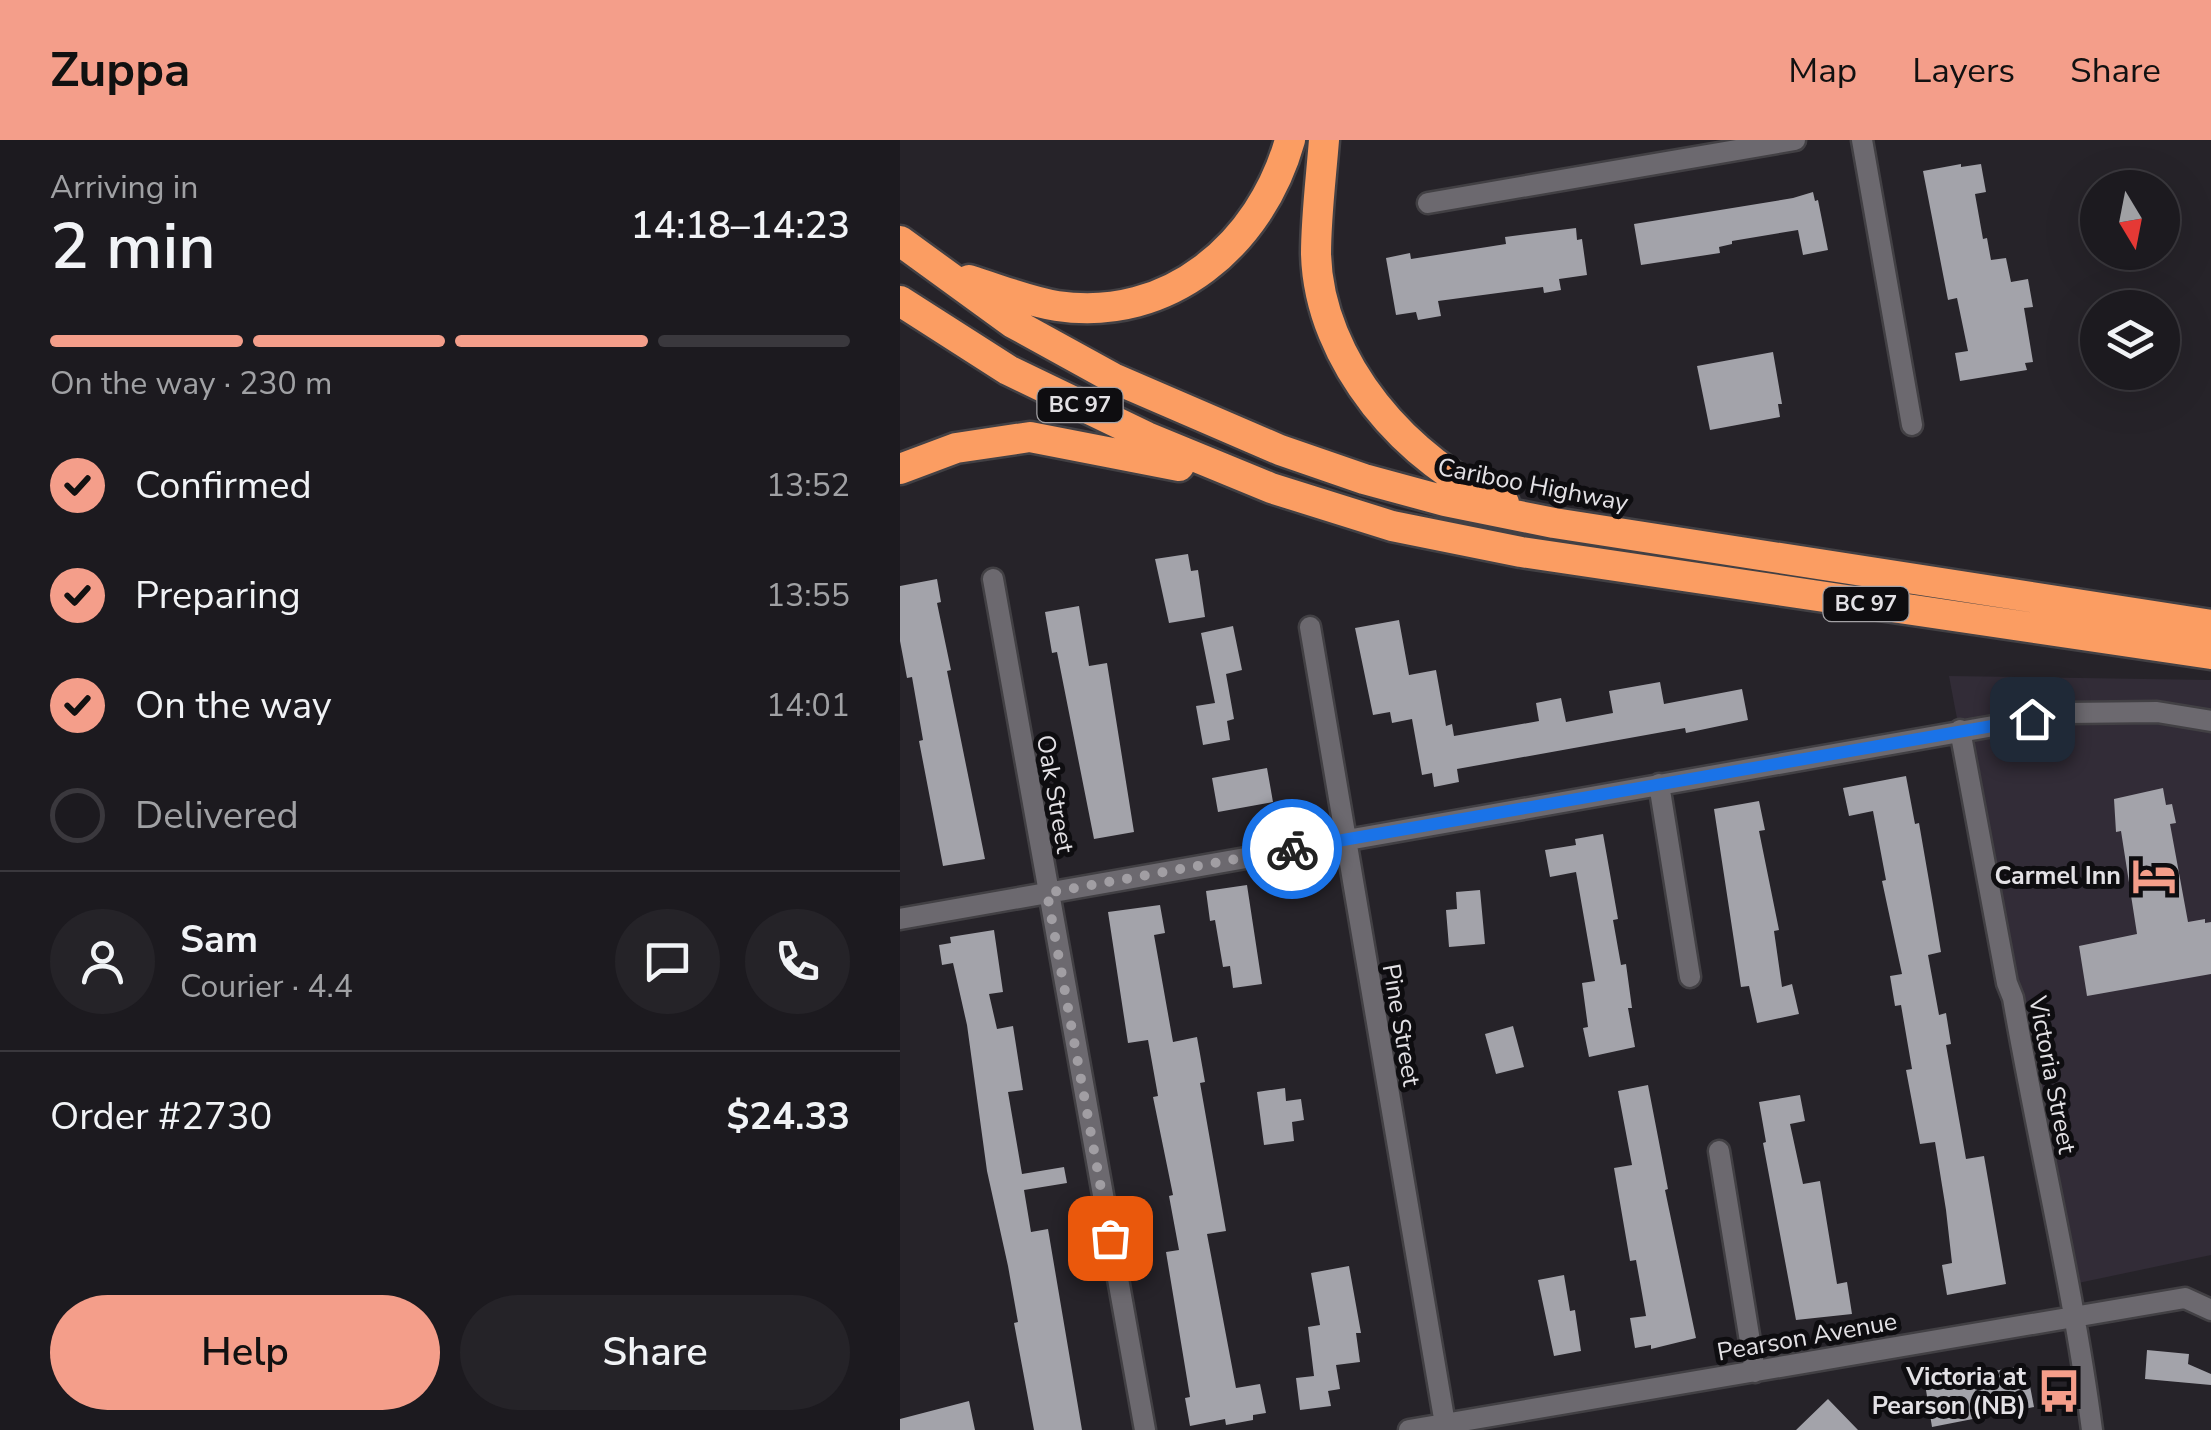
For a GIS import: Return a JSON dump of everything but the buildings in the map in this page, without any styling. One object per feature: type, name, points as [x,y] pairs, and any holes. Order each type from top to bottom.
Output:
[{"type":"highway","points":[[950,275],[1060,306],[1093,309],[1148,300],[1208,269],[1244,233],[1272,186],[1290,140]]},
{"type":"highway","points":[[1324,140],[1316,256],[1321,288],[1343,350],[1369,399],[1399,433],[1439,467],[1494,499],[1554,523]]},
{"type":"highway","name":"Cariboo Highway","points":[[900,241],[1013,323],[1113,378],[1280,450],[1429,496],[1554,523],[2211,624]]},
{"type":"highway","name":"BC 97","points":[[900,301],[1008,370],[1147,437],[1271,488],[1392,526],[1521,552],[2211,654]]},
{"type":"highway","points":[[900,470],[956,448],[1030,437],[1129,454],[1271,488]]},
{"type":"street","points":[[1428,204],[1795,140]]},
{"type":"street","points":[[1862,140],[1912,424]]},
{"type":"street","name":"Oak Street","points":[[993,579],[1146,1430]]},
{"type":"street","name":"Pine Street","points":[[1310,628],[1446,1427]]},
{"type":"street","points":[[900,919],[2067,713],[2158,712],[2211,721]]},
{"type":"street","name":"Victoria Street","points":[[1960,730],[2076,1317],[2092,1430]]},
{"type":"street","points":[[1659,784],[1690,978]]},
{"type":"street","points":[[1719,1151],[1755,1372]]},
{"type":"street","name":"Pearson Avenue","points":[[1409,1430],[1446,1427],[2185,1298],[2211,1310]]},
{"type":"shaded area","points":[[1949,676],[2211,680],[2211,1255],[2064,1286]]},
{"type":"way so far","points":[[1110,1238],[1047,893],[1292,849]]},
{"type":"place","name":"Carmel Inn","points":[[2154,876]]},
{"type":"place","name":"Victoria at Pearson (NB)","points":[[2059,1391]]},
{"type":"route","points":[[1292,849],[2032,719]]}]
